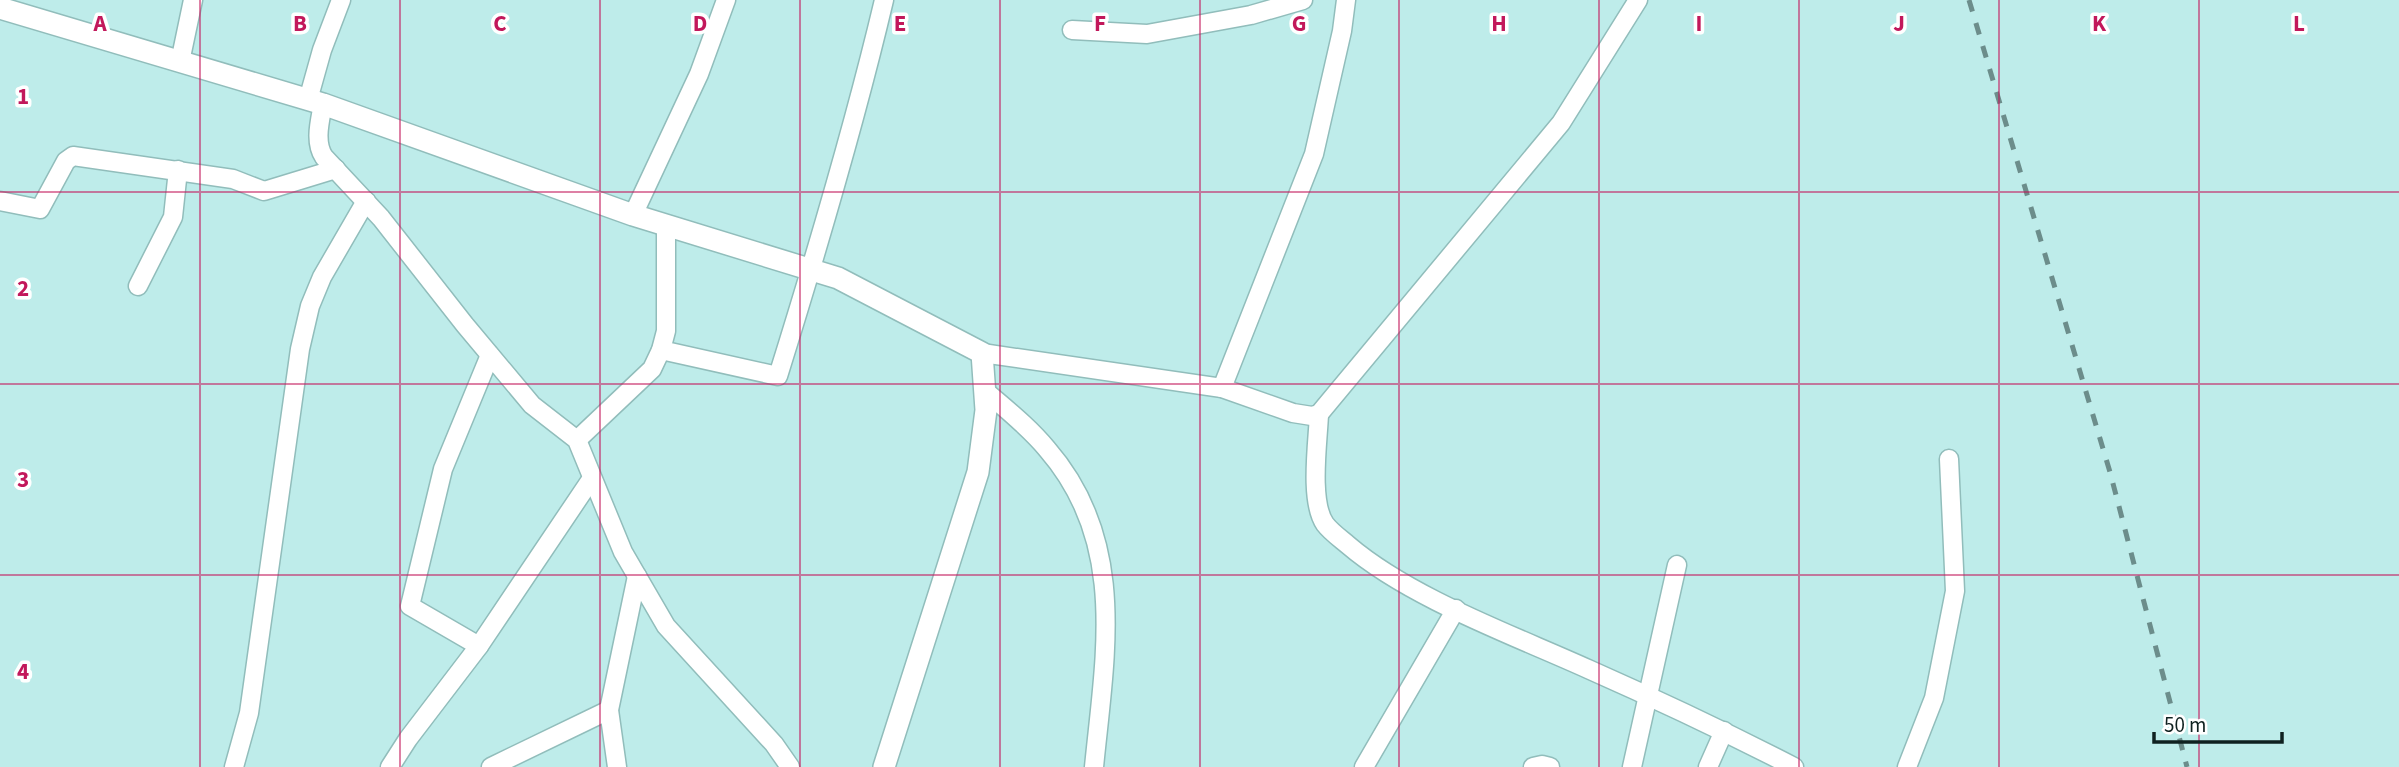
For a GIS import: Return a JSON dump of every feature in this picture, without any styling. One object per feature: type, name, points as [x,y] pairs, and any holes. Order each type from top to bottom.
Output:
[{"type":"street","points":[[180,62],[193,0]]},
{"type":"street","points":[[633,215],[699,74],[726,0]]},
{"type":"street","points":[[661,350],[778,376],[812,270],[884,0]]},
{"type":"street","points":[[1072,30],[1147,34],[1251,15],[1303,0]]},
{"type":"street","points":[[1222,388],[1314,154],[1342,31],[1346,0]]},
{"type":"street","points":[[0,8],[315,102],[633,215],[838,278],[982,353],[1222,388],[1293,413],[1312,416],[1319,414],[1561,123],[1638,0]]},
{"type":"street","points":[[341,1],[322,50],[315,102],[320,152],[366,201],[532,405],[577,440],[623,552],[666,626],[774,744],[790,767]]},
{"type":"street","points":[[0,201],[40,209],[66,160],[74,156],[233,179],[264,191],[336,169]]},
{"type":"street","points":[[138,286],[173,218],[178,170]]},
{"type":"street","points":[[234,767],[249,713],[300,349],[310,306],[322,277],[366,201]]},
{"type":"street","points":[[577,440],[652,369],[661,350],[666,331],[666,225]]},
{"type":"street","points":[[884,767],[978,472],[986,410],[982,353]]},
{"type":"street","points":[[479,646],[410,606],[443,469],[490,355]]},
{"type":"street","points":[[984,390],[1048,449],[1085,506],[1097,540],[1106,589],[1106,648],[1094,767]]},
{"type":"street","points":[[1319,414],[1317,489],[1321,515],[1326,524],[1360,555],[1456,609],[1724,731],[1794,767]]},
{"type":"street","points":[[1907,767],[1934,698],[1955,591],[1949,459]]},
{"type":"street","points":[[390,767],[408,738],[479,646],[592,478]]},
{"type":"street","points":[[1632,767],[1677,565]]},
{"type":"street","points":[[617,767],[609,710],[637,576]]},
{"type":"street","points":[[1364,767],[1456,609]]},
{"type":"street","points":[[491,767],[609,710]]},
{"type":"street","points":[[1708,767],[1724,731]]},
{"type":"street","points":[[1533,767],[1550,767]]},
{"type":"railway","points":[[1969,0],[2110,472],[2187,767]]}]
